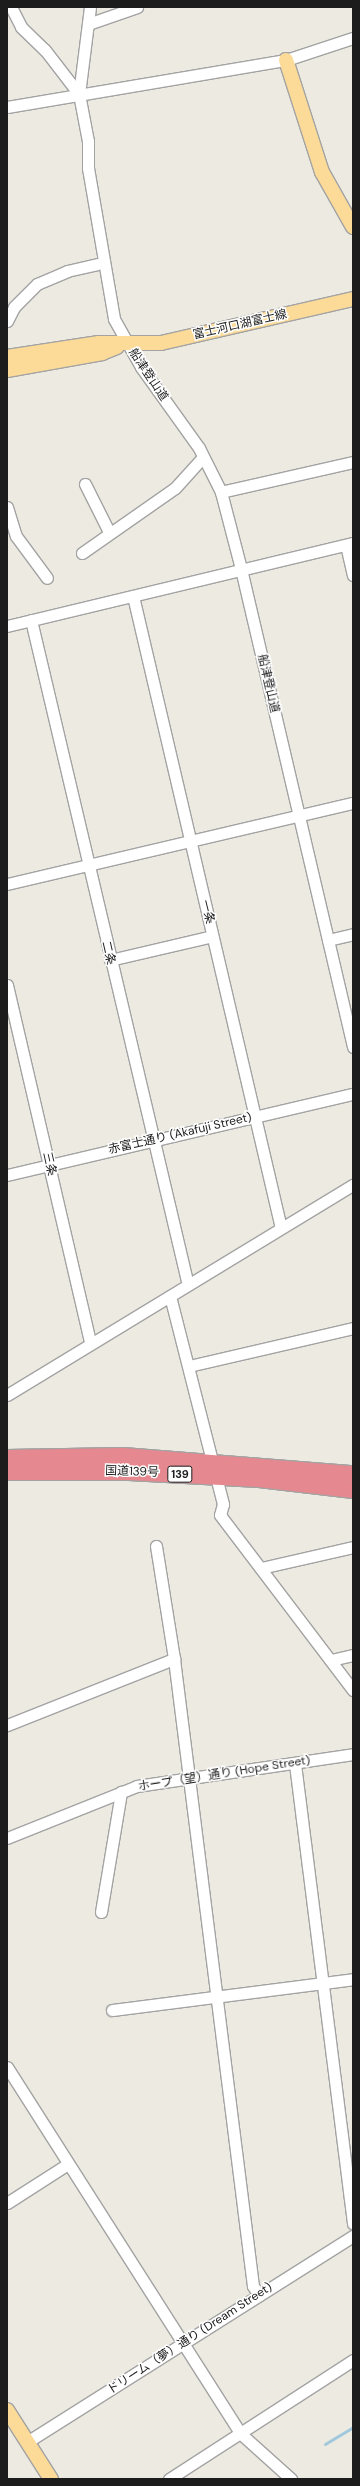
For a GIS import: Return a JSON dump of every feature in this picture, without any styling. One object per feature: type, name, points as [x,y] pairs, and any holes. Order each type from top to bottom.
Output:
[{"type":"highway","name":"国道139号","points":[[7,1458],[123,1456],[353,1490]]},
{"type":"highway","name":"国道139号","points":[[7,1472],[129,1472],[214,1469],[353,1474]]},
{"type":"main road","points":[[286,60],[322,172],[353,227]]},
{"type":"main road","name":"富士河口湖富士線","points":[[7,357],[64,347],[99,343],[161,343],[353,298]]},
{"type":"main road","name":"富士河口湖富士線","points":[[7,370],[102,353],[127,344]]},
{"type":"main road","points":[[7,2410],[52,2479]]},
{"type":"street","points":[[11,7],[21,27],[45,50],[79,94]]},
{"type":"street","points":[[79,94],[90,7]]},
{"type":"street","points":[[88,24],[137,7]]},
{"type":"street","points":[[7,107],[286,60],[353,38]]},
{"type":"street","name":"船津登山道","points":[[79,94],[88,141],[88,168],[114,319],[127,344],[203,457],[221,492],[241,569],[353,1047]]},
{"type":"street","points":[[7,321],[14,307],[38,284],[67,271],[97,264]]},
{"type":"street","points":[[82,553],[109,532],[140,514],[175,488],[203,457]]},
{"type":"street","points":[[221,492],[353,462]]},
{"type":"street","points":[[85,484],[109,532]]},
{"type":"street","points":[[7,507],[16,536],[47,578]]},
{"type":"street","points":[[7,626],[349,544],[353,575]]},
{"type":"street","name":"一条","points":[[133,596],[281,1228]]},
{"type":"street","name":"二条","points":[[31,620],[110,960],[188,1285]]},
{"type":"street","points":[[7,884],[353,803]]},
{"type":"street","points":[[328,940],[353,934]]},
{"type":"street","points":[[110,960],[212,936]]},
{"type":"street","name":"三条","points":[[7,985],[90,1344]]},
{"type":"street","name":"赤富士通り (Akafuji Street)","points":[[7,1175],[353,1094]]},
{"type":"street","points":[[7,1395],[353,1185]]},
{"type":"street","points":[[170,1296],[223,1504],[220,1515],[332,1660],[353,1690]]},
{"type":"street","points":[[189,1366],[353,1328]]},
{"type":"street","points":[[156,1546],[174,1659],[254,2286],[259,2295]]},
{"type":"street","points":[[260,1568],[353,1547]]},
{"type":"street","points":[[332,1660],[353,1655]]},
{"type":"street","points":[[7,1725],[174,1659]]},
{"type":"street","name":"ホープ（望）通り (Hope Street)","points":[[7,1838],[137,1786],[295,1764],[353,1754]]},
{"type":"street","points":[[295,1764],[353,2224]]},
{"type":"street","points":[[101,1912],[121,1792]]},
{"type":"street","points":[[112,2010],[353,1979]]},
{"type":"street","points":[[7,2068],[240,2433],[291,2479]]},
{"type":"street","points":[[7,2204],[68,2164]]},
{"type":"street","name":"ドリーム（夢）通り (Dream Street)","points":[[28,2442],[353,2236]]},
{"type":"street","points":[[169,2479],[353,2360]]},
{"type":"waterway","points":[[325,2444],[353,2427]]}]
